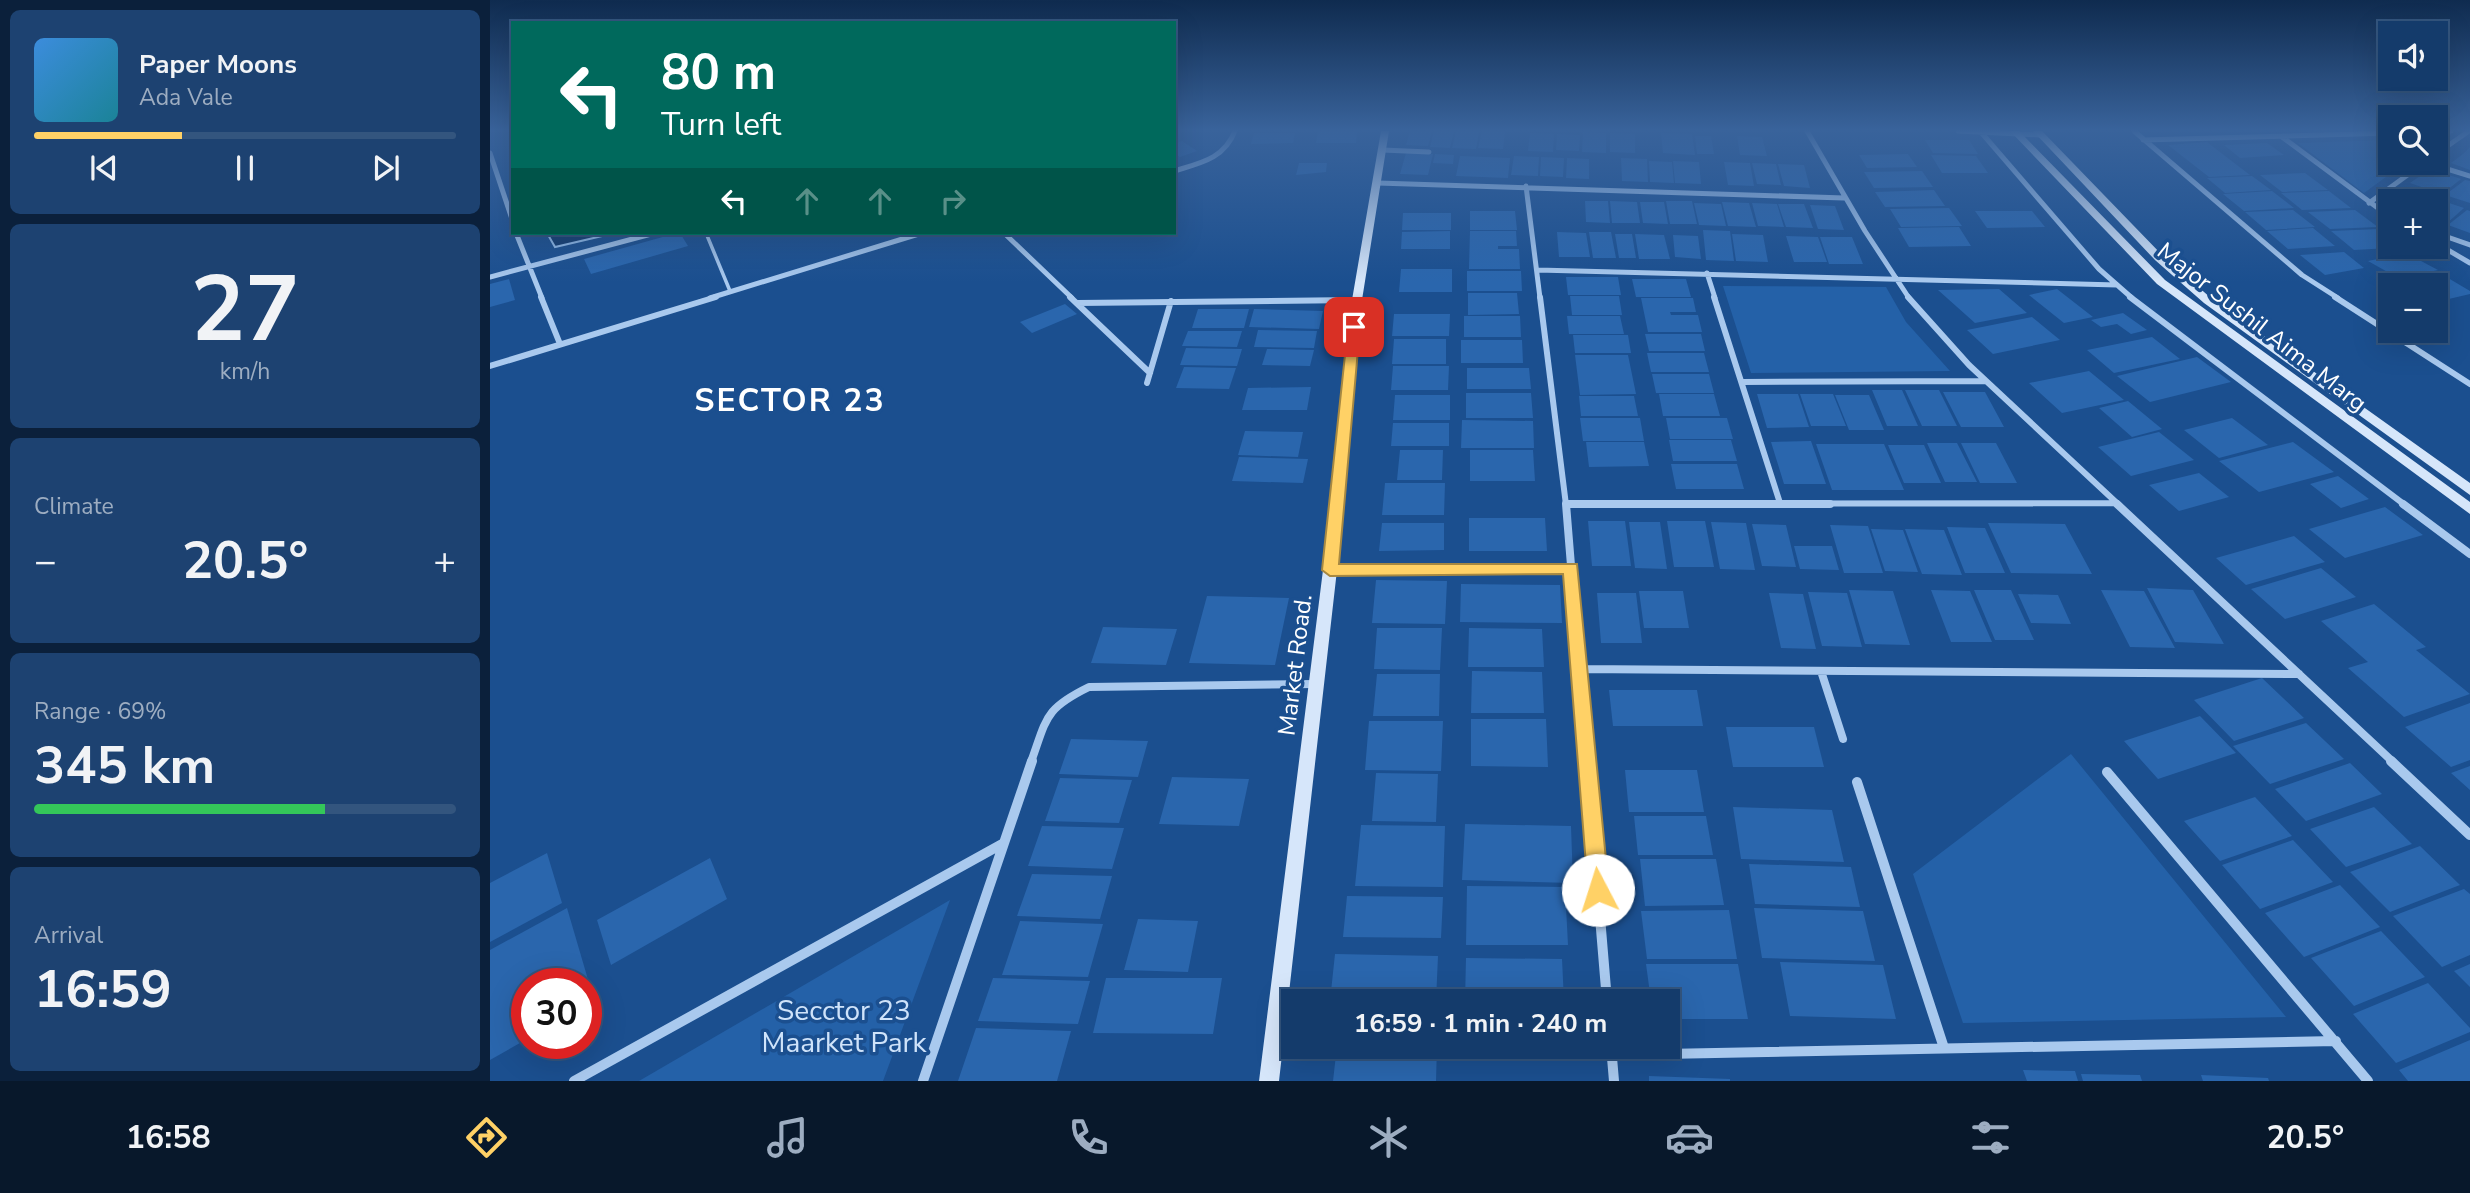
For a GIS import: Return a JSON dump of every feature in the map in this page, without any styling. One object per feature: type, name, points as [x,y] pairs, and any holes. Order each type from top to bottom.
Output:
[{"type":"street","points":[[499,181],[511,216]]},
{"type":"street","points":[[1835,181],[1896,278],[1927,320],[1987,381],[2470,835]]},
{"type":"street","points":[[2024,181],[2099,269],[2146,311],[2470,554]]},
{"type":"street","name":"Major Sushil Aima Marg","points":[[2063,181],[2161,282],[2220,328],[2470,509]]},
{"type":"street","name":"Major Sushil Aima Marg","points":[[2086,181],[2159,258],[2208,301],[2470,490]]},
{"type":"street","points":[[2192,181],[2302,275],[2470,384]]},
{"type":"street","points":[[2341,181],[2378,209]]},
{"type":"street","points":[[2369,203],[2400,181]]},
{"type":"street","points":[[1378,183],[1844,198]]},
{"type":"street","name":"Market Road.","points":[[1269,1081],[1330,570],[1357,300],[1378,183]]},
{"type":"street","points":[[1526,186],[1566,504],[1606,989]]},
{"type":"street","points":[[517,235],[560,344]]},
{"type":"street","points":[[490,277],[648,235]]},
{"type":"street","points":[[490,366],[915,235]]},
{"type":"street","points":[[1005,235],[1150,373]]},
{"type":"street","points":[[2448,237],[2470,245]]},
{"type":"street","points":[[2448,250],[2470,263]]},
{"type":"street","points":[[1538,270],[2117,285]]},
{"type":"street","points":[[1707,273],[1780,503]]},
{"type":"street","points":[[1077,303],[1357,300]]},
{"type":"street","points":[[1147,383],[1171,301]]},
{"type":"street","points":[[1742,382],[1987,381]]},
{"type":"street","points":[[1566,504],[2116,503]]},
{"type":"street","points":[[1330,570],[1571,568]]},
{"type":"street","points":[[1580,669],[2299,674]]},
{"type":"street","points":[[1821,671],[1843,739]]},
{"type":"street","points":[[923,1081],[1002,844],[1050,711],[1068,697],[1089,687],[1316,684]]},
{"type":"street","points":[[2107,772],[2368,1081]]},
{"type":"street","points":[[1857,782],[1944,1048]]},
{"type":"street","points":[[574,1081],[1002,844]]},
{"type":"street","points":[[1680,1050],[2336,1041]]},
{"type":"street","points":[[1613,1059],[1614,1081]]},
{"type":"lane","points":[[707,235],[730,291]]},
{"type":"green space","points":[[2349,181],[2380,181],[2364,193]]},
{"type":"green space","points":[[1723,286],[1886,287],[1906,322],[1950,371],[1751,373]]},
{"type":"green space","points":[[2071,754],[2286,1017],[1963,1023],[1913,874]]},
{"type":"green space","name":"Secctor 23 Maarket Park","points":[[950,900],[883,1081],[639,1081]]},
{"type":"shaded area","points":[[548,235],[606,235],[555,247]]},
{"type":"building","points":[[1701,181],[1701,184],[1675,183]]},
{"type":"building","points":[[1727,181],[1753,181],[1754,186],[1728,185]]},
{"type":"building","points":[[1756,181],[1780,181],[1781,185],[1757,184]]},
{"type":"building","points":[[1783,181],[1808,181],[1810,188],[1784,186]]},
{"type":"building","points":[[1870,181],[1929,181],[1933,187],[1874,188]]},
{"type":"building","points":[[2211,181],[2259,181],[2271,190],[2225,193]]},
{"type":"building","points":[[2268,181],[2316,181],[2328,190],[2282,192]]},
{"type":"building","points":[[2458,181],[2448,189],[2427,189],[2410,183]]},
{"type":"building","points":[[2463,181],[2470,181],[2470,203],[2448,196],[2448,193]]},
{"type":"building","points":[[1934,190],[1945,206],[1885,207],[1875,192]]},
{"type":"building","points":[[2272,191],[2294,208],[2244,211],[2223,194]]},
{"type":"building","points":[[2329,191],[2351,208],[2302,210],[2281,193]]},
{"type":"building","points":[[1585,201],[1608,201],[1610,223],[1586,222]]},
{"type":"building","points":[[1610,201],[1637,202],[1640,223],[1612,223]]},
{"type":"building","points":[[1666,201],[1692,201],[1697,224],[1670,224]]},
{"type":"building","points":[[1640,202],[1664,202],[1668,224],[1643,223]]},
{"type":"building","points":[[1722,202],[1749,203],[1756,227],[1728,226]]},
{"type":"building","points":[[1694,203],[1721,204],[1726,226],[1699,225]]},
{"type":"building","points":[[1752,203],[1777,204],[1784,227],[1758,226]]},
{"type":"building","points":[[2448,203],[2464,208],[2448,222]]},
{"type":"building","points":[[1778,204],[1804,204],[1813,228],[1786,227]]},
{"type":"building","points":[[1810,205],[1835,206],[1844,230],[1818,229]]},
{"type":"building","points":[[1949,208],[1962,226],[1901,227],[1890,209]]},
{"type":"building","points":[[2293,210],[2315,227],[2266,230],[2245,212]]},
{"type":"building","points":[[2355,210],[2378,227],[2330,229],[2308,212]]},
{"type":"building","points":[[2467,210],[2470,211],[2470,233],[2448,225]]},
{"type":"building","points":[[1470,211],[1515,211],[1517,230],[1470,230]]},
{"type":"building","points":[[1975,211],[2032,211],[2045,227],[1987,228]]},
{"type":"building","points":[[1403,213],[1451,213],[1451,230],[1402,230]]},
{"type":"building","points":[[1959,227],[1971,246],[1909,247],[1898,228]]},
{"type":"building","points":[[2313,228],[2335,246],[2288,249],[2267,231]]},
{"type":"building","points":[[2378,229],[2378,249],[2354,250],[2331,231]]},
{"type":"building","points":[[1703,230],[1730,231],[1734,261],[1706,260]]},
{"type":"building","points":[[1450,231],[1450,249],[1401,249],[1402,232]]},
{"type":"building","points":[[1470,231],[1516,231],[1517,246],[1498,246],[1498,249],[1519,249],[1520,269],[1469,269]]},
{"type":"building","points":[[1557,232],[1586,233],[1590,257],[1559,257]]},
{"type":"building","points":[[1589,232],[1611,232],[1616,258],[1593,258]]},
{"type":"building","points":[[1615,234],[1632,234],[1636,258],[1619,258]]},
{"type":"building","points":[[1635,234],[1664,235],[1670,259],[1639,259]]},
{"type":"building","points":[[1732,234],[1763,235],[1768,262],[1736,261]]},
{"type":"building","points":[[670,235],[681,235],[688,246],[591,274],[584,259]]},
{"type":"building","points":[[1673,235],[1698,236],[1701,259],[1675,257]]},
{"type":"building","points":[[1786,236],[1818,237],[1827,262],[1794,262]]},
{"type":"building","points":[[1820,237],[1852,237],[1863,264],[1829,264]]},
{"type":"building","points":[[2344,252],[2364,268],[2325,275],[2300,255]]},
{"type":"building","points":[[2417,259],[2438,270],[2425,273],[2389,273],[2368,261]]},
{"type":"building","points":[[1401,269],[1452,269],[1452,292],[1399,292]]},
{"type":"building","points":[[1467,271],[1521,271],[1522,291],[1467,291]]},
{"type":"building","points":[[1566,277],[1618,277],[1621,295],[1568,295]]},
{"type":"building","points":[[2448,278],[2470,291],[2470,294],[2448,299]]},
{"type":"building","points":[[509,279],[515,300],[490,307],[490,284]]},
{"type":"building","points":[[1632,279],[1686,279],[1691,297],[1636,297]]},
{"type":"building","points":[[1999,289],[2027,313],[1975,323],[1938,290]]},
{"type":"building","points":[[2057,289],[2093,317],[2064,323],[2029,295]]},
{"type":"building","points":[[1468,293],[1517,293],[1519,314],[1468,315]]},
{"type":"building","points":[[1570,296],[1619,296],[1622,315],[1572,315]]},
{"type":"building","points":[[1641,298],[1693,298],[1696,312],[1670,312],[1671,315],[1698,315],[1702,332],[1648,332]]},
{"type":"building","points":[[1065,304],[1077,314],[1032,333],[1020,322]]},
{"type":"building","points":[[1198,309],[1249,309],[1244,328],[1192,328]]},
{"type":"building","points":[[1254,309],[1323,311],[1319,329],[1249,327]]},
{"type":"building","points":[[2123,313],[2147,330],[2131,334],[2117,324],[2101,327],[2091,320]]},
{"type":"building","points":[[1394,314],[1450,314],[1449,336],[1392,336]]},
{"type":"building","points":[[1464,316],[1520,316],[1521,337],[1464,337]]},
{"type":"building","points":[[1567,316],[1620,316],[1624,334],[1569,334]]},
{"type":"building","points":[[2032,317],[2060,340],[1993,354],[1967,330]]},
{"type":"building","points":[[1258,330],[1317,331],[1314,348],[1254,347]]},
{"type":"building","points":[[1188,331],[1242,331],[1237,347],[1182,346]]},
{"type":"building","points":[[1645,334],[1701,334],[1705,351],[1649,351]]},
{"type":"building","points":[[1573,335],[1628,335],[1631,353],[1575,353]]},
{"type":"building","points":[[2152,337],[2180,359],[2114,373],[2087,350]]},
{"type":"building","points":[[1394,339],[1446,339],[1446,364],[1392,364]]},
{"type":"building","points":[[1461,340],[1522,340],[1523,363],[1461,363]]},
{"type":"building","points":[[1186,348],[1242,349],[1237,366],[1180,365]]},
{"type":"building","points":[[1267,349],[1314,350],[1310,366],[1262,365]]},
{"type":"building","points":[[1647,353],[1704,353],[1709,372],[1651,372]]},
{"type":"building","points":[[1575,355],[1628,355],[1636,394],[1580,395]]},
{"type":"building","points":[[2197,357],[2231,382],[2150,402],[2117,376]]},
{"type":"building","points":[[1393,366],[1449,366],[1448,390],[1391,390]]},
{"type":"building","points":[[1184,367],[1236,368],[1229,389],[1176,388]]},
{"type":"building","points":[[1467,368],[1529,368],[1531,389],[1467,389]]},
{"type":"building","points":[[2089,371],[2124,400],[2062,413],[2029,383]]},
{"type":"building","points":[[1652,374],[1709,374],[1714,393],[1656,393]]},
{"type":"building","points":[[1311,387],[1307,410],[1242,410],[1248,388]]},
{"type":"building","points":[[1872,390],[1902,390],[1918,426],[1887,426]]},
{"type":"building","points":[[1905,390],[1939,390],[1957,426],[1922,426]]},
{"type":"building","points":[[1943,392],[1985,392],[2004,427],[1961,427]]},
{"type":"building","points":[[1466,393],[1531,393],[1533,418],[1466,418]]},
{"type":"building","points":[[1659,394],[1714,394],[1720,416],[1663,416]]},
{"type":"building","points":[[1757,394],[1798,394],[1809,427],[1767,428]]},
{"type":"building","points":[[1800,394],[1833,394],[1846,426],[1811,426]]},
{"type":"building","points":[[1395,395],[1450,395],[1450,420],[1393,420]]},
{"type":"building","points":[[1835,395],[1869,395],[1884,430],[1849,430]]},
{"type":"building","points":[[1579,396],[1634,396],[1638,416],[1581,416]]},
{"type":"building","points":[[2128,401],[2162,429],[2132,437],[2099,408]]},
{"type":"building","points":[[1580,418],[1640,418],[1644,441],[1583,441]]},
{"type":"building","points":[[1666,418],[1727,418],[1733,439],[1670,439]]},
{"type":"building","points":[[2232,418],[2268,445],[2219,458],[2184,430]]},
{"type":"building","points":[[1462,420],[1533,421],[1534,448],[1461,448]]},
{"type":"building","points":[[1393,423],[1449,423],[1449,446],[1391,446]]},
{"type":"building","points":[[1245,431],[1303,432],[1298,457],[1238,455]]},
{"type":"building","points":[[2159,432],[2194,460],[2131,476],[2098,447]]},
{"type":"building","points":[[1669,440],[1731,440],[1737,461],[1673,461]]},
{"type":"building","points":[[1811,441],[1826,484],[1784,484],[1771,442]]},
{"type":"building","points":[[1586,442],[1644,442],[1649,466],[1589,467]]},
{"type":"building","points":[[2293,442],[2334,472],[2259,492],[2219,461]]},
{"type":"building","points":[[1927,443],[1957,443],[1977,482],[1945,482]]},
{"type":"building","points":[[1961,443],[1996,443],[2017,483],[1980,483]]},
{"type":"building","points":[[1816,444],[1884,444],[1904,490],[1832,490]]},
{"type":"building","points":[[1888,445],[1924,445],[1941,483],[1904,483]]},
{"type":"building","points":[[1400,450],[1443,450],[1442,480],[1397,480]]},
{"type":"building","points":[[1470,450],[1533,450],[1535,481],[1470,481]]},
{"type":"building","points":[[1239,457],[1308,459],[1303,483],[1232,481]]},
{"type":"building","points":[[1671,464],[1737,464],[1744,489],[1676,489]]},
{"type":"building","points":[[2199,473],[2229,497],[2179,511],[2149,485]]},
{"type":"building","points":[[2338,476],[2369,499],[2341,508],[2310,484]]},
{"type":"building","points":[[1385,483],[1445,483],[1444,515],[1382,515]]},
{"type":"building","points":[[2385,507],[2423,535],[2345,558],[2309,529]]},
{"type":"building","points":[[1469,518],[1545,518],[1547,551],[1469,551]]},
{"type":"building","points":[[1588,521],[1625,521],[1631,566],[1592,566]]},
{"type":"building","points":[[1667,521],[1705,521],[1714,567],[1674,567]]},
{"type":"building","points":[[1629,522],[1660,522],[1667,569],[1635,568]]},
{"type":"building","points":[[1711,522],[1746,523],[1755,570],[1720,569]]},
{"type":"building","points":[[1382,523],[1444,523],[1444,550],[1379,551]]},
{"type":"building","points":[[1988,523],[2065,524],[2092,574],[2011,573]]},
{"type":"building","points":[[1752,524],[1786,525],[1796,567],[1762,566]]},
{"type":"building","points":[[1830,525],[1868,526],[1883,573],[1844,573]]},
{"type":"building","points":[[1947,527],[1985,528],[2005,573],[1965,573]]},
{"type":"building","points":[[1871,529],[1903,530],[1918,572],[1885,571]]},
{"type":"building","points":[[1905,529],[1944,530],[1962,575],[1922,574]]},
{"type":"building","points":[[2294,536],[2325,562],[2246,585],[2216,558]]},
{"type":"building","points":[[1794,546],[1832,546],[1839,570],[1800,569]]},
{"type":"building","points":[[2321,568],[2356,597],[2285,619],[2251,589]]},
{"type":"building","points":[[1376,580],[1447,581],[1445,624],[1372,623]]},
{"type":"building","points":[[1461,584],[1560,585],[1562,623],[1460,622]]},
{"type":"building","points":[[2147,588],[2193,590],[2224,644],[2175,642]]},
{"type":"building","points":[[1849,590],[1893,591],[1910,645],[1865,644]]},
{"type":"building","points":[[1931,590],[1970,591],[1992,642],[1951,642]]},
{"type":"building","points":[[1974,590],[2011,590],[2034,640],[1995,640]]},
{"type":"building","points":[[2101,590],[2144,591],[2175,648],[2130,647]]},
{"type":"building","points":[[1639,591],[1683,591],[1689,628],[1644,628]]},
{"type":"building","points":[[1808,592],[1847,593],[1862,647],[1822,646]]},
{"type":"building","points":[[1597,593],[1636,593],[1642,643],[1601,643]]},
{"type":"building","points":[[1769,593],[1803,594],[1816,649],[1781,648]]},
{"type":"building","points":[[2018,594],[2058,595],[2071,624],[2031,623]]},
{"type":"building","points":[[1207,596],[1289,598],[1275,665],[1189,663]]},
{"type":"building","points":[[2374,604],[2426,647],[2416,650],[2470,694],[2404,717],[2348,668],[2368,662],[2321,621]]},
{"type":"building","points":[[1103,627],[1177,629],[1166,665],[1091,663]]},
{"type":"building","points":[[1377,628],[1442,628],[1440,670],[1374,669]]},
{"type":"building","points":[[1469,628],[1542,629],[1544,667],[1468,667]]},
{"type":"building","points":[[1472,671],[1542,672],[1544,713],[1471,713]]},
{"type":"building","points":[[1377,674],[1440,674],[1439,716],[1373,716]]},
{"type":"building","points":[[2262,678],[2304,718],[2234,741],[2194,700]]},
{"type":"building","points":[[1609,690],[1697,690],[1703,726],[1613,726]]},
{"type":"building","points":[[2470,703],[2470,760],[2451,767],[2405,727]]},
{"type":"building","points":[[2200,716],[2236,753],[2158,779],[2124,741]]},
{"type":"building","points":[[1471,719],[1546,719],[1548,767],[1471,766]]},
{"type":"building","points":[[1369,721],[1443,721],[1441,771],[1365,770]]},
{"type":"building","points":[[2306,723],[2344,759],[2270,784],[2233,746]]},
{"type":"building","points":[[1726,727],[1814,727],[1824,767],[1733,767]]},
{"type":"building","points":[[1071,739],[1148,741],[1138,777],[1059,774]]},
{"type":"building","points":[[2350,763],[2382,794],[2306,821],[2275,789]]},
{"type":"building","points":[[2470,766],[2470,790],[2451,773]]},
{"type":"building","points":[[1625,770],[1697,770],[1704,812],[1629,812]]},
{"type":"building","points":[[1376,773],[1438,774],[1436,822],[1372,821]]},
{"type":"building","points":[[1172,777],[1249,779],[1239,826],[1159,824]]},
{"type":"building","points":[[1060,778],[1132,780],[1119,823],[1045,821]]},
{"type":"building","points":[[2255,797],[2292,836],[2220,861],[2184,821]]},
{"type":"building","points":[[1733,807],[1832,810],[1844,862],[1741,859]]},
{"type":"building","points":[[2374,807],[2412,844],[2346,867],[2310,829]]},
{"type":"building","points":[[1634,816],[1706,816],[1713,855],[1638,855]]},
{"type":"building","points":[[1465,824],[1571,826],[1573,883],[1462,880]]},
{"type":"building","points":[[1361,825],[1445,826],[1443,887],[1355,886]]},
{"type":"building","points":[[1042,826],[1124,828],[1112,869],[1028,866]]},
{"type":"building","points":[[2293,840],[2333,882],[2260,909],[2222,865]]},
{"type":"building","points":[[2420,846],[2460,885],[2390,912],[2350,872]]},
{"type":"building","points":[[547,853],[562,903],[490,942],[490,883]]},
{"type":"building","points":[[710,858],[727,899],[611,965],[597,920]]},
{"type":"building","points":[[1640,859],[1716,859],[1724,905],[1645,906]]},
{"type":"building","points":[[1749,864],[1851,867],[1860,907],[1755,904]]},
{"type":"building","points":[[1032,874],[1112,876],[1100,919],[1017,916]]},
{"type":"building","points":[[2340,885],[2380,927],[2304,957],[2265,913]]},
{"type":"building","points":[[1467,886],[1565,887],[1568,945],[1466,945]]},
{"type":"building","points":[[2464,889],[2470,894],[2470,955],[2442,967],[2393,916]]},
{"type":"building","points":[[1347,896],[1443,897],[1441,938],[1343,937]]},
{"type":"building","points":[[567,908],[585,968],[511,968],[511,1048],[490,1060],[490,950]]},
{"type":"building","points":[[1754,908],[1863,911],[1875,961],[1762,958]]},
{"type":"building","points":[[1729,910],[1737,959],[1647,959],[1641,911]]},
{"type":"building","points":[[1138,919],[1198,921],[1188,972],[1124,970]]},
{"type":"building","points":[[1020,921],[1103,924],[1088,977],[1002,975]]},
{"type":"building","points":[[2381,931],[2425,977],[2354,1006],[2311,958]]},
{"type":"building","points":[[1335,954],[1438,956],[1437,989],[1331,989]]},
{"type":"building","points":[[1466,958],[1562,959],[1563,989],[1465,989]]},
{"type":"building","points":[[1780,962],[1883,965],[1896,1019],[1790,1016]]},
{"type":"building","points":[[1646,964],[1738,964],[1748,1019],[1680,1019],[1680,989],[1649,989]]},
{"type":"building","points":[[2470,964],[2470,987],[2454,971]]},
{"type":"building","points":[[993,978],[1090,981],[1078,1024],[978,1021]]},
{"type":"building","points":[[1106,978],[1222,978],[1213,1034],[1093,1033]]},
{"type":"building","points":[[2428,983],[2470,1028],[2470,1032],[2396,1063],[2353,1014]]},
{"type":"building","points":[[976,1028],[1071,1031],[1057,1081],[958,1081]]},
{"type":"building","points":[[2470,1040],[2470,1081],[2408,1081],[2399,1070]]},
{"type":"building","points":[[1336,1059],[1437,1059],[1436,1081],[1333,1081]]},
{"type":"building","points":[[2023,1070],[2075,1071],[2078,1081],[2027,1081]]},
{"type":"building","points":[[2081,1074],[2140,1075],[2142,1081],[2083,1081]]},
{"type":"building","points":[[2201,1075],[2268,1078],[2269,1081],[2203,1081]]},
{"type":"building","points":[[1649,1076],[1730,1079],[1730,1081],[1649,1081]]},
{"type":"district","name":"SECTOR 23","points":[[790,400]]},
{"type":"route","points":[[1354,327],[1330,570],[1571,568],[1598,890]]}]
